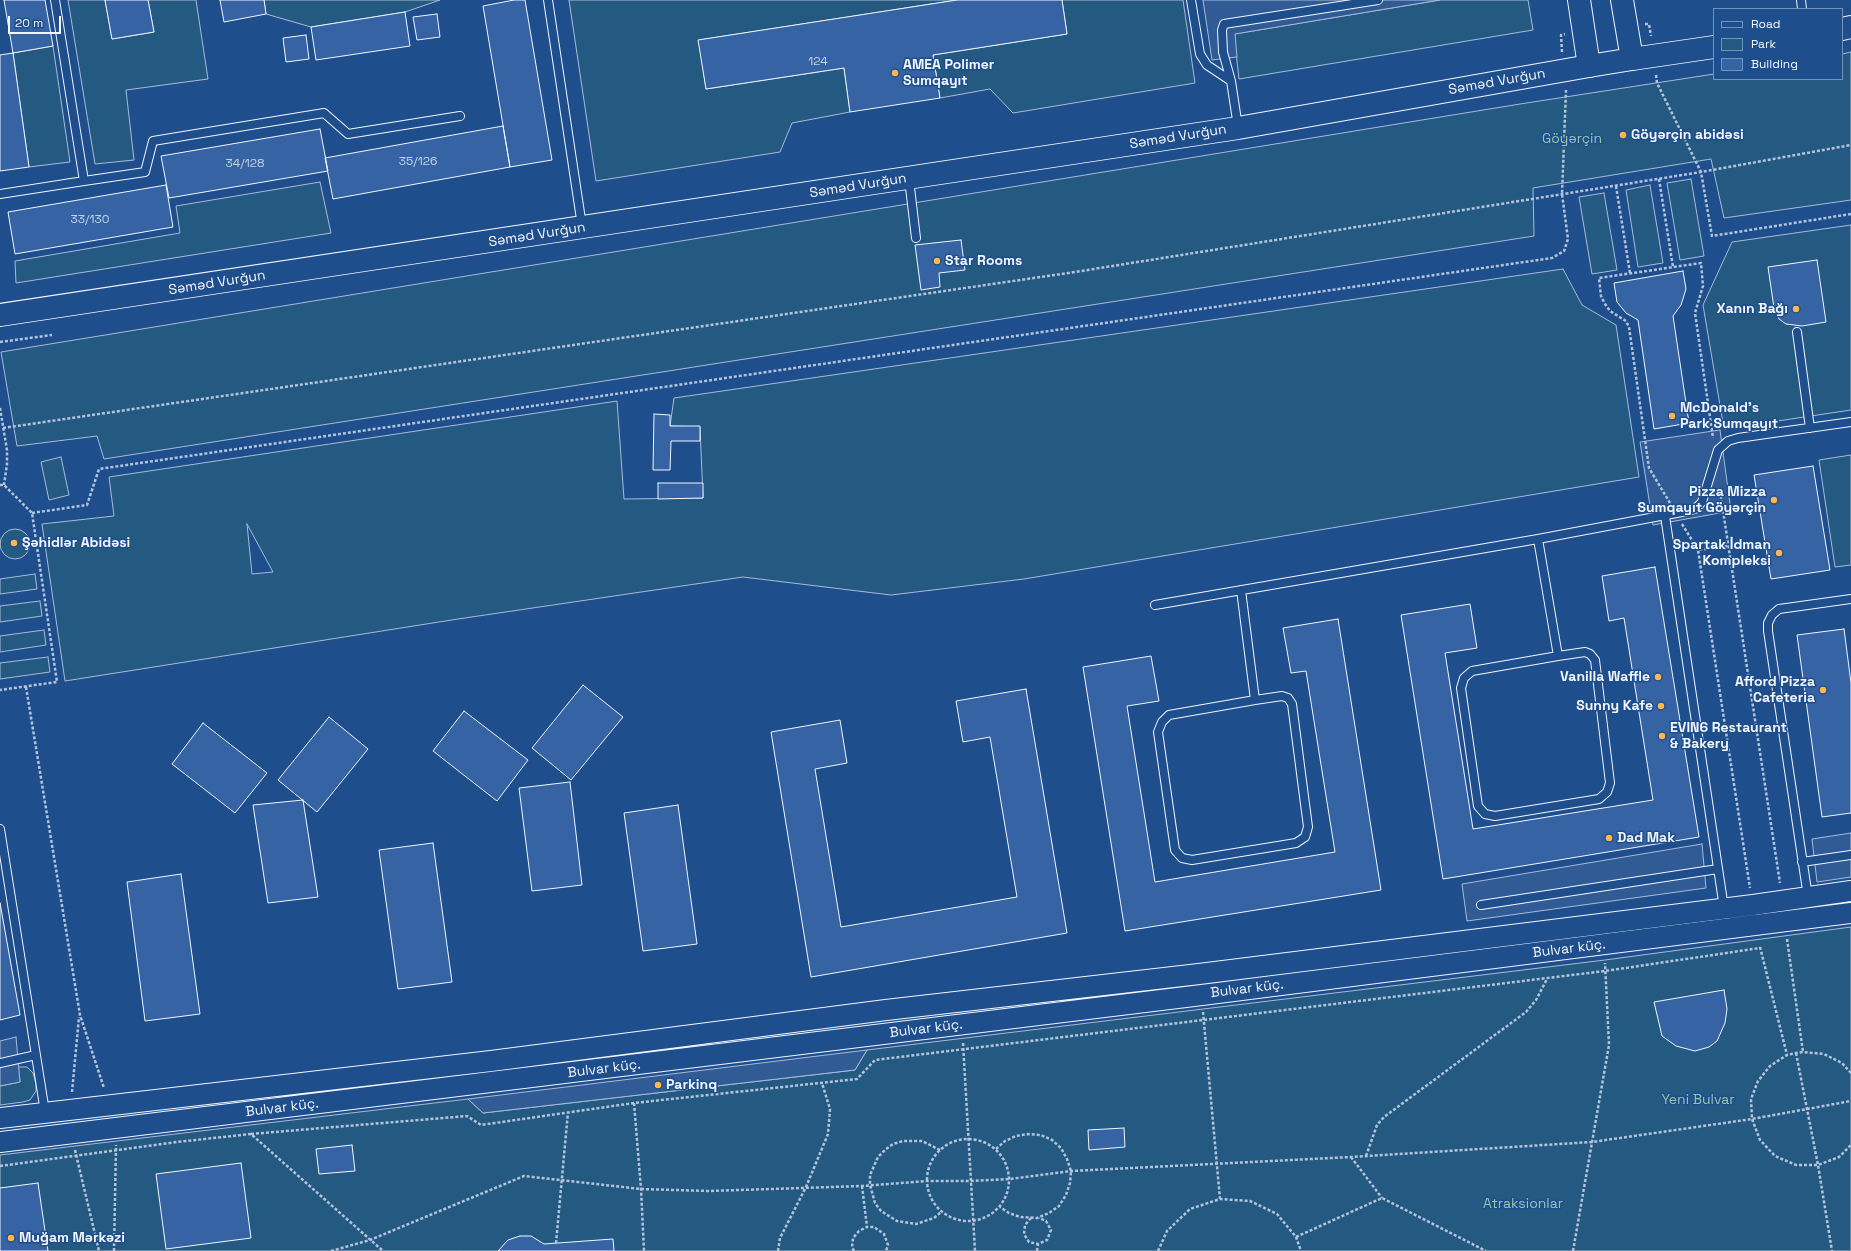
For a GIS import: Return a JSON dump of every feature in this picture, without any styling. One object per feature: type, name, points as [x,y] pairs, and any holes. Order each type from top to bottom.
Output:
[{"type":"main road","points":[[1580,0],[1590,66]]},
{"type":"main road","points":[[1622,0],[1632,59]]},
{"type":"main road","name":"Səməd Vurğun","points":[[0,315],[1238,128],[1564,70],[1713,47]]},
{"type":"street","name":"Bulvar küç.","points":[[0,1118],[491,1061],[886,1010],[1215,972],[1753,905],[1851,891]]},
{"type":"street","name":"Bulvar küç.","points":[[0,1142],[889,1034],[1851,913]]},
{"type":"street","points":[[886,1010],[889,1034]]},
{"type":"street","points":[[491,1061],[494,1082]]},
{"type":"lane","points":[[55,0],[84,181]]},
{"type":"lane","points":[[548,0],[582,228]]},
{"type":"lane","points":[[1192,0],[1200,54],[1207,65],[1231,81]]},
{"type":"lane","points":[[1238,128],[1231,81],[1223,52],[1222,30],[1224,24],[1378,0]]},
{"type":"lane","points":[[0,194],[145,172],[153,141],[324,113],[348,134],[460,116]]},
{"type":"lane","points":[[908,178],[916,238]]},
{"type":"lane","points":[[1797,332],[1810,428]]},
{"type":"lane","points":[[1155,606],[1538,539],[1676,514],[1695,509],[1702,502],[1718,450],[1728,441],[1738,438],[1851,422]]},
{"type":"lane","points":[[1665,516],[1724,908]]},
{"type":"lane","points":[[1538,539],[1558,656]]},
{"type":"lane","points":[[1240,590],[1255,700]]},
{"type":"lane","points":[[1808,897],[1768,623],[1772,615],[1779,609],[1851,599]]},
{"type":"lane","points":[[1585,652],[1590,654],[1595,660],[1610,782],[1607,792],[1599,799],[1495,816],[1485,814],[1478,806],[1461,688],[1464,678],[1472,671],[1558,656],[1585,652]]},
{"type":"lane","points":[[1282,696],[1288,698],[1292,704],[1308,827],[1305,836],[1296,843],[1192,860],[1182,858],[1175,850],[1158,732],[1162,722],[1169,715],[1255,700],[1282,696]]},
{"type":"lane","points":[[0,829],[3,868],[45,1112]]},
{"type":"lane","points":[[1802,862],[1851,855]]},
{"type":"lane","points":[[1481,905],[1718,869]]},
{"type":"lane","points":[[0,1063],[36,1055]]},
{"type":"path","points":[[1626,26],[1649,24],[1657,83],[1701,172],[1712,236],[1851,214]]},
{"type":"path","points":[[32,513],[87,505],[99,469],[1552,258],[1564,251],[1568,239],[1562,194],[1567,97],[1561,35],[1584,32]]},
{"type":"path","points":[[3,428],[1067,273],[1616,186],[1851,145]]},
{"type":"path","points":[[1658,179],[1673,267]]},
{"type":"path","points":[[1616,186],[1630,273]]},
{"type":"path","points":[[1712,432],[1695,313],[1704,286],[1701,263],[1599,278],[1601,296],[1610,311],[1626,321],[1628,327],[1649,468],[1698,550],[1753,905]]},
{"type":"path","points":[[0,342],[52,335]]},
{"type":"path","points":[[0,408],[7,464],[2,485]]},
{"type":"path","points":[[0,480],[2,485],[32,513],[57,682],[0,690]]},
{"type":"path","points":[[1698,550],[1727,546],[1780,887]]},
{"type":"path","points":[[26,687],[80,1015],[110,1105]]},
{"type":"path","points":[[1756,926],[1760,948],[1787,1056]]},
{"type":"path","points":[[1787,936],[1803,1052]]},
{"type":"path","points":[[0,1166],[177,1142],[251,1134],[467,1116],[481,1125],[634,1102],[857,1079],[875,1060],[1606,971],[1760,948]]},
{"type":"path","points":[[1573,1251],[1609,1046],[1605,960]]},
{"type":"path","points":[[1366,1156],[1377,1125],[1384,1117],[1526,1012],[1536,1000],[1547,978]]},
{"type":"path","points":[[1202,1008],[1220,1199]]},
{"type":"path","points":[[962,1038],[975,1251]]},
{"type":"path","points":[[1851,1073],[1842,1063],[1824,1054],[1803,1052],[1796,1053],[1787,1056],[1770,1066],[1758,1081],[1752,1099],[1752,1119],[1760,1140],[1775,1156],[1796,1165],[1818,1165],[1839,1157],[1851,1145]]},
{"type":"path","points":[[1796,1053],[1808,1109],[1832,1251]]},
{"type":"path","points":[[778,1251],[780,1238],[806,1187],[828,1134],[830,1109],[822,1083]]},
{"type":"path","points":[[331,1251],[370,1240],[524,1176],[641,1189],[709,1191],[862,1186],[927,1181],[1010,1179],[1071,1171],[1352,1157],[1592,1142],[1752,1119],[1851,1100]]},
{"type":"path","points":[[634,1102],[644,1251]]},
{"type":"path","points":[[556,1243],[568,1112]]},
{"type":"path","points":[[113,1128],[117,1151],[114,1251]]},
{"type":"path","points":[[251,1134],[383,1251]]},
{"type":"path","points":[[996,1149],[1005,1141],[1016,1136],[1028,1134],[1041,1135],[1052,1140],[1061,1148],[1071,1171],[1070,1183],[1066,1195],[1059,1206],[1049,1213],[1037,1218]]},
{"type":"path","points":[[967,1139],[983,1142],[996,1149],[1006,1163],[1010,1179],[1006,1198],[1000,1207],[983,1219],[973,1222],[951,1218],[941,1212],[931,1198],[927,1181],[930,1164],[940,1150],[948,1144],[967,1139]]},
{"type":"path","points":[[940,1150],[922,1141],[903,1141],[894,1144],[878,1157],[870,1175],[870,1185],[875,1203],[888,1217],[897,1221],[916,1224],[929,1220],[941,1212]]},
{"type":"path","points":[[1352,1157],[1382,1198],[1486,1251]]},
{"type":"path","points":[[862,1186],[867,1227]]},
{"type":"path","points":[[1296,1236],[1382,1198]]},
{"type":"path","points":[[1158,1251],[1167,1231],[1190,1209],[1220,1199],[1250,1201],[1277,1214],[1296,1236],[1301,1251]]},
{"type":"path","points":[[1000,1207],[1009,1214],[1020,1217],[1037,1218],[1046,1221],[1050,1230],[1047,1240],[1038,1244],[1029,1242],[1024,1234],[1025,1225],[1031,1218]]},
{"type":"path","points":[[854,1251],[852,1247],[853,1238],[859,1231],[867,1227],[874,1227],[884,1234],[888,1245],[886,1251]]},
{"type":"path","points":[[1037,1251],[1038,1244]]},
{"type":"green space","points":[[68,0],[105,0],[112,39],[154,32],[148,0],[196,0],[208,79],[126,90],[134,160],[95,164]]},
{"type":"green space","points":[[264,0],[440,0],[405,12],[311,27],[266,14]]},
{"type":"green space","points":[[569,0],[957,0],[699,40],[706,89],[844,68],[850,112],[792,123],[780,152],[596,181]]},
{"type":"green space","points":[[1062,0],[1183,0],[1195,83],[1013,113],[990,89],[940,98],[933,55],[1067,34]]},
{"type":"green space","points":[[1440,0],[1528,0],[1533,30],[1239,79],[1234,34]]},
{"type":"green space","points":[[53,46],[70,162],[29,167],[13,53]]},
{"type":"green space","name":"Göyərçin","points":[[1851,52],[1851,200],[1724,218],[1711,159],[1533,188],[1534,236],[104,459],[97,436],[17,446],[1,352],[1520,104],[1713,74],[1713,80],[1843,80],[1843,54]]},
{"type":"green space","points":[[1691,179],[1704,256],[1680,260],[1667,183]]},
{"type":"green space","points":[[320,182],[331,233],[16,283],[15,261],[180,233],[176,206]]},
{"type":"green space","points":[[1650,185],[1663,263],[1638,267],[1626,190]]},
{"type":"green space","points":[[1604,193],[1617,270],[1592,274],[1579,197]]},
{"type":"green space","points":[[1851,225],[1851,410],[1724,429],[1703,305],[1732,242]]},
{"type":"green space","points":[[1563,269],[1582,305],[1616,325],[1639,477],[1024,579],[891,595],[743,577],[458,619],[65,681],[42,524],[114,516],[109,477],[617,401],[624,499],[703,498],[700,427],[670,426],[674,398]],"holes":[[[247,524],[273,572],[252,574]]]},
{"type":"green space","points":[[1851,455],[1851,565],[1835,567],[1819,460]]},
{"type":"green space","points":[[61,457],[69,495],[49,500],[41,462]]},
{"type":"green space","points":[[15,529],[26,533],[30,544],[26,555],[15,559],[4,555],[0,544],[4,533]]},
{"type":"green space","points":[[35,574],[37,589],[0,594],[0,579]]},
{"type":"green space","points":[[40,601],[42,616],[0,622],[0,606]]},
{"type":"green space","points":[[44,630],[46,645],[0,652],[0,636]]},
{"type":"green space","points":[[48,657],[50,672],[0,679],[0,663]]},
{"type":"green space","name":"Yeni Bulvar","points":[[1851,927],[1851,1251],[0,1251],[0,1155],[468,1099],[483,1113],[855,1070],[867,1050],[1605,960]]},
{"type":"green space","points":[[18,1067],[27,1067],[33,1073],[36,1091],[30,1100],[0,1105],[0,1086],[20,1082]]},
{"type":"shaded area","points":[[1203,0],[1440,0],[1235,34],[1237,57],[1212,60]]},
{"type":"shaded area","points":[[1720,430],[1731,511],[1653,525],[1640,442]]},
{"type":"shaded area","points":[[1851,833],[1851,877],[1817,882],[1812,839]]},
{"type":"shaded area","points":[[1702,844],[1706,888],[1467,921],[1462,884]]},
{"type":"shaded area","points":[[16,1037],[20,1082],[0,1086],[0,1041]]},
{"type":"shaded area","name":"Parkinq","points":[[867,1050],[855,1070],[483,1113],[468,1099]]},
{"type":"building","points":[[4,0],[45,0],[53,46],[13,53]]},
{"type":"building","points":[[105,0],[148,0],[154,32],[112,39]]},
{"type":"building","points":[[220,0],[264,0],[266,14],[224,22]]},
{"type":"building","points":[[514,0],[525,0],[552,160],[510,167],[483,6]]},
{"type":"building","points":[[957,0],[1062,0],[1067,34],[933,55],[940,98],[850,112],[844,68],[706,89],[698,40]]},
{"type":"building","points":[[405,12],[410,46],[316,60],[311,27]]},
{"type":"building","points":[[437,14],[440,37],[417,40],[413,17]]},
{"type":"building","points":[[306,35],[309,59],[286,62],[283,38]]},
{"type":"building","points":[[13,53],[29,167],[0,171],[0,55]]},
{"type":"building","points":[[503,126],[510,167],[333,199],[325,158]]},
{"type":"building","points":[[320,129],[328,171],[169,198],[161,156]]},
{"type":"building","points":[[166,185],[173,227],[15,254],[8,212]]},
{"type":"building","points":[[961,240],[965,270],[939,273],[940,287],[921,290],[915,245]]},
{"type":"building","points":[[1817,260],[1826,322],[1802,326],[1786,324],[1779,319],[1774,308],[1768,267]]},
{"type":"building","points":[[1683,271],[1686,289],[1681,305],[1673,316],[1689,423],[1654,429],[1638,320],[1626,313],[1617,302],[1614,283]]},
{"type":"building","points":[[654,414],[670,415],[670,426],[700,426],[700,441],[671,441],[670,470],[653,470]]},
{"type":"building","points":[[1813,466],[1830,570],[1771,579],[1754,475]]},
{"type":"building","points":[[658,483],[703,483],[703,498],[658,499]]},
{"type":"building","points":[[1655,567],[1699,837],[1443,879],[1401,615],[1470,604],[1477,648],[1445,653],[1473,829],[1653,800],[1624,618],[1609,621],[1602,576]]},
{"type":"building","points":[[1338,619],[1381,890],[1125,931],[1083,667],[1151,656],[1159,701],[1127,706],[1155,882],[1335,852],[1306,671],[1291,673],[1283,628]]},
{"type":"building","points":[[1844,629],[1851,683],[1851,813],[1822,817],[1797,635]]},
{"type":"building","points":[[583,685],[623,717],[571,780],[532,748]]},
{"type":"building","points":[[1026,689],[1067,933],[811,977],[771,732],[840,720],[847,763],[815,769],[841,927],[1017,897],[990,737],[963,742],[956,701]]},
{"type":"building","points":[[464,711],[528,760],[497,801],[433,751]]},
{"type":"building","points":[[329,717],[368,749],[317,812],[278,780]]},
{"type":"building","points":[[203,723],[267,773],[235,813],[172,764]]},
{"type":"building","points":[[570,782],[582,885],[532,891],[519,788]]},
{"type":"building","points":[[303,800],[318,897],[268,903],[253,805]]},
{"type":"building","points":[[678,805],[697,944],[643,951],[624,813]]},
{"type":"building","points":[[433,843],[452,982],[398,989],[379,850]]},
{"type":"building","points":[[181,874],[200,1014],[145,1021],[127,882]]},
{"type":"building","points":[[0,903],[20,1015],[0,1020]]},
{"type":"building","points":[[1724,990],[1727,1009],[1725,1023],[1717,1041],[1709,1047],[1695,1051],[1676,1046],[1662,1036],[1654,1002]]},
{"type":"building","points":[[1124,1128],[1125,1147],[1089,1150],[1088,1130]]},
{"type":"building","points":[[352,1145],[355,1171],[319,1174],[316,1149]]},
{"type":"building","points":[[241,1163],[251,1238],[166,1249],[156,1174]]},
{"type":"building","points":[[38,1183],[48,1251],[0,1251],[0,1188]]},
{"type":"building","points":[[520,1236],[531,1236],[544,1244],[613,1239],[614,1251],[498,1251],[508,1240]]},
{"type":"place","name":"AMEA Polimer Sumqayıt","points":[[895,73]]},
{"type":"place","name":"Göyərçin abidəsi","points":[[1623,135]]},
{"type":"place","name":"Star Rooms","points":[[937,261]]},
{"type":"place","name":"Xanın Bağı","points":[[1796,309]]},
{"type":"place","name":"McDonald's Park Sumqayıt","points":[[1672,416]]},
{"type":"place","name":"Pizza Mizza Sumqayıt Göyərçin","points":[[1774,500]]},
{"type":"place","name":"Şəhidlər Abidəsi","points":[[14,543]]},
{"type":"place","name":"Spartak İdman Kompleksi","points":[[1779,553]]},
{"type":"place","name":"Vanilla Waffle","points":[[1658,677]]},
{"type":"place","name":"Afford Pizza Cafeteria","points":[[1823,690]]},
{"type":"place","name":"Sunny Kafe","points":[[1661,706]]},
{"type":"place","name":"EVIN6 Restaurant & Bakery","points":[[1662,736]]},
{"type":"place","name":"Dad Mak","points":[[1609,838]]},
{"type":"place","name":"Parkinq","points":[[658,1085]]},
{"type":"place","name":"Muğam Mərkəzi","points":[[11,1238]]},
{"type":"park label","name":"Atraksionlar","points":[[1523,1204]]}]
